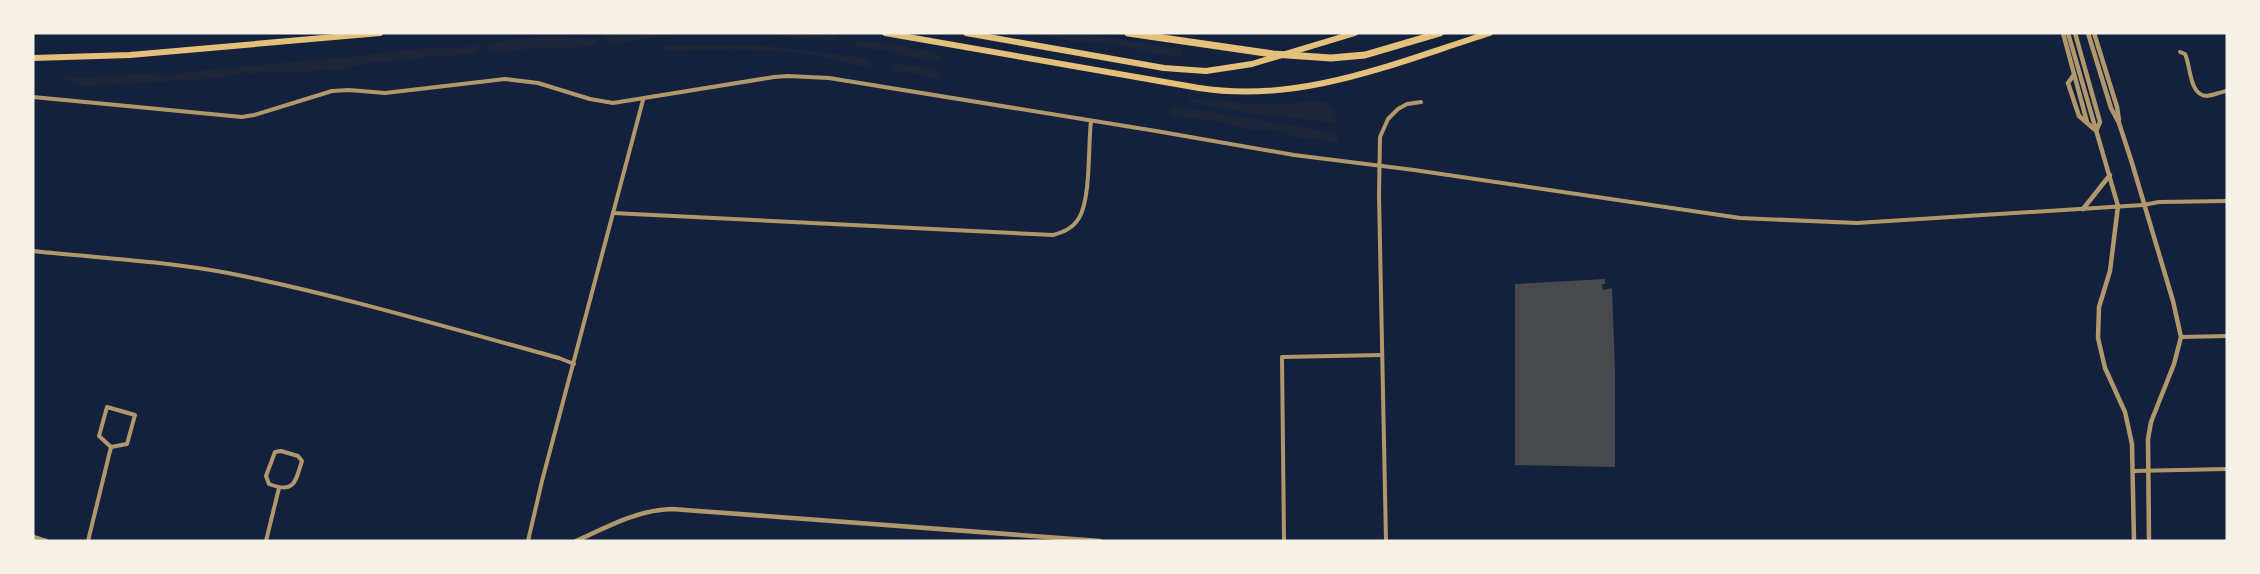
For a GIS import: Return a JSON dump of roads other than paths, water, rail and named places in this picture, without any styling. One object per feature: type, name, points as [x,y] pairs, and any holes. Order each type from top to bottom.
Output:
[{"type":"highway","points":[[1128,33],[1260,52],[1331,58],[1365,55],[1440,33]]},
{"type":"main road","points":[[33,58],[130,55],[380,33]]},
{"type":"main road","points":[[885,33],[1199,88],[1251,93],[1316,86],[1490,33]]},
{"type":"main road","points":[[966,33],[1164,68],[1206,71],[1252,64],[1355,33]]},
{"type":"street","points":[[2063,33],[2073,76],[2068,83],[2079,116],[2096,131]]},
{"type":"street","points":[[2068,33],[2118,206],[2110,271],[2099,308],[2098,338],[2105,368],[2125,412],[2129,428],[2133,471],[2134,541]]},
{"type":"street","points":[[2075,33],[2100,122],[2096,131]]},
{"type":"street","points":[[2088,33],[2110,108],[2119,123]]},
{"type":"street","points":[[2094,33],[2173,301],[2181,337],[2174,364],[2151,422],[2148,439],[2149,541]]},
{"type":"street","points":[[2180,52],[2185,54],[2194,87],[2200,95],[2208,96],[2227,91]]},
{"type":"street","points":[[33,97],[246,117],[328,92],[349,90],[385,93],[505,79],[538,82],[590,99],[613,103],[643,100],[691,89],[774,77],[824,78],[1294,155],[1767,221],[1883,222],[2143,205],[2159,202],[2227,201]]},
{"type":"street","points":[[528,541],[643,100]]},
{"type":"street","points":[[1386,541],[1379,195],[1380,137],[1388,119],[1407,104],[1421,102]]},
{"type":"street","points":[[613,213],[1053,235],[1074,225],[1084,206],[1091,121]]},
{"type":"street","points":[[2083,209],[2110,175]]},
{"type":"street","points":[[33,251],[165,264],[227,273],[339,299],[574,364]]},
{"type":"street","points":[[2181,337],[2227,336]]},
{"type":"street","points":[[1284,540],[1282,357],[1382,355]]},
{"type":"street","points":[[107,407],[135,415],[127,444],[111,447],[99,436],[107,407]]},
{"type":"street","points":[[88,541],[111,447]]},
{"type":"street","points":[[281,450],[298,456],[302,461],[295,483],[290,487],[279,488],[269,484],[266,476],[275,452],[281,450]]},
{"type":"street","points":[[2133,471],[2227,469]]},
{"type":"street","points":[[266,541],[279,488]]},
{"type":"street","points":[[576,541],[632,516],[672,509],[1100,541]]},
{"type":"street","points":[[33,537],[46,541]]}]
